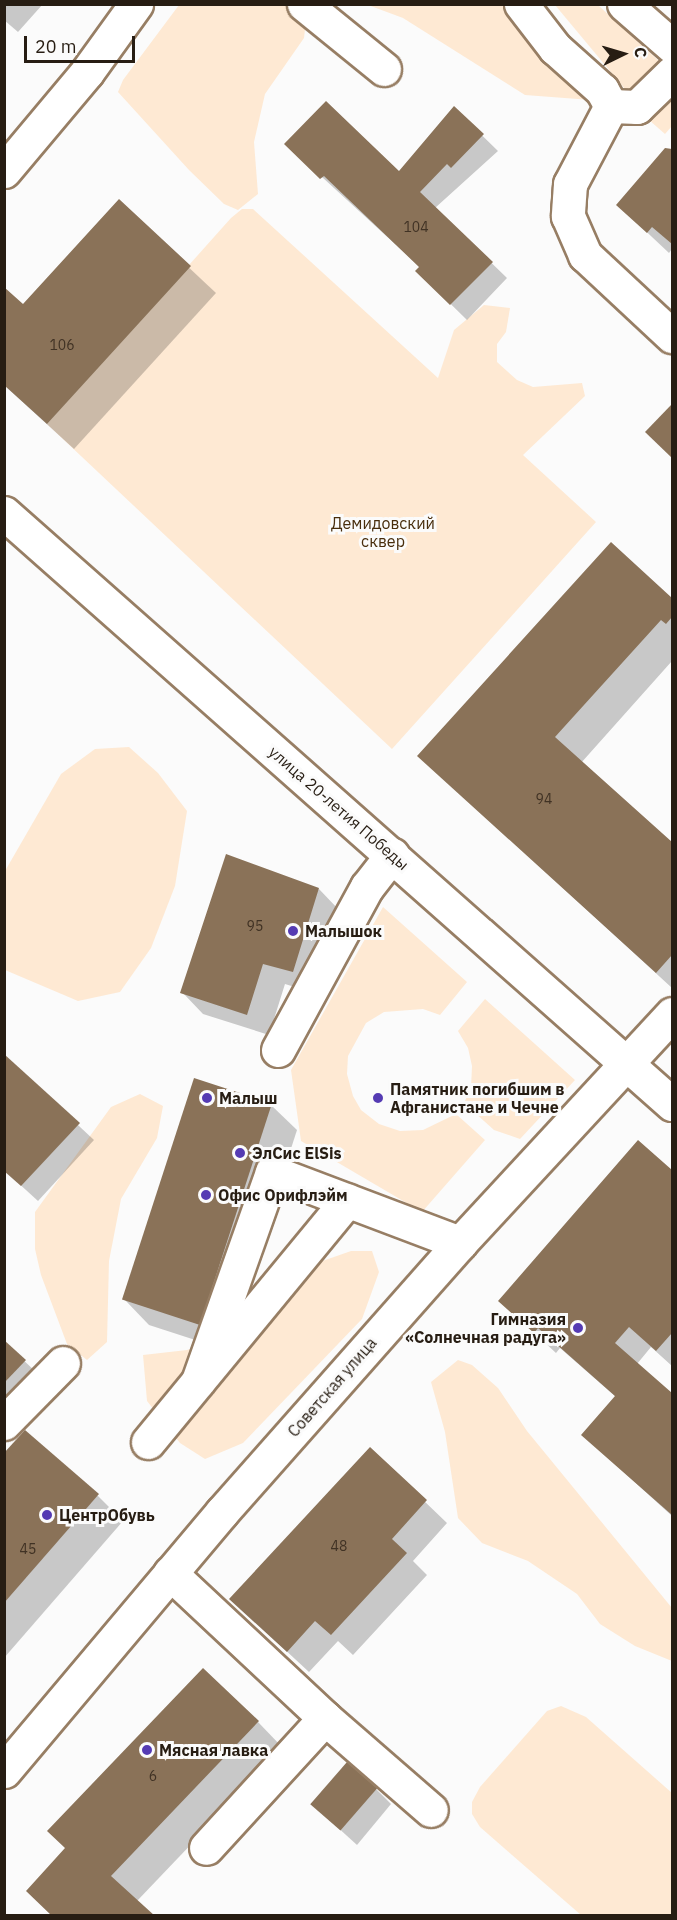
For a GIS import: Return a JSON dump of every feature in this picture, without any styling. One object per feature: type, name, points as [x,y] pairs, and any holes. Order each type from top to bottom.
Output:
[{"type":"street","points":[[4,171],[87,72],[136,4]]},
{"type":"street","points":[[304,4],[384,69]]},
{"type":"street","points":[[521,4],[555,48],[602,90],[611,106]]},
{"type":"street","points":[[624,4],[672,46]]},
{"type":"street","points":[[611,106],[638,107],[672,72]]},
{"type":"street","points":[[611,106],[570,184],[567,216],[585,255],[672,336]]},
{"type":"street","name":"улица 20-летия Победы","points":[[4,513],[672,1104]]},
{"type":"street","points":[[278,1050],[367,887],[392,855]]},
{"type":"street","name":"Советская улица","points":[[4,1772],[170,1573],[460,1243],[672,1014]]},
{"type":"street","points":[[198,1381],[272,1172],[460,1243]]},
{"type":"street","points":[[148,1442],[347,1201]]},
{"type":"street","points":[[4,1423],[63,1363]]},
{"type":"street","points":[[170,1573],[325,1718],[431,1810]]},
{"type":"street","points":[[206,1848],[325,1718]]},
{"type":"green space","points":[[179,5],[288,5],[306,21],[304,38],[265,94],[254,142],[258,194],[238,210],[224,204],[189,170],[118,92],[123,80]]},
{"type":"green space","points":[[368,5],[511,5],[591,100],[525,95],[403,18]]},
{"type":"green space","points":[[555,5],[598,5],[660,62],[634,90],[625,89]]},
{"type":"green space","points":[[672,92],[672,126],[665,134],[649,120]]},
{"type":"green space","name":"Демидовский сквер","points":[[242,209],[253,209],[438,378],[454,330],[484,305],[510,308],[506,332],[497,344],[497,362],[517,380],[533,387],[582,383],[585,396],[523,455],[596,522],[392,749],[47,424],[231,218]]},
{"type":"green space","points":[[129,747],[158,773],[187,811],[175,886],[151,948],[120,992],[78,1001],[5,970],[5,871],[61,774],[95,749]]},
{"type":"green space","points":[[383,907],[467,982],[440,1015],[423,1009],[384,1012],[366,1023],[348,1056],[347,1074],[353,1096],[361,1110],[379,1124],[400,1131],[423,1130],[456,1114],[485,1140],[422,1212],[301,1141],[291,1070]]},
{"type":"green space","points":[[485,999],[575,1080],[520,1139],[494,1130],[464,1103],[471,1088],[472,1066],[468,1048],[458,1031]]},
{"type":"green space","points":[[140,1094],[163,1106],[157,1138],[121,1199],[109,1261],[107,1342],[87,1360],[67,1344],[41,1275],[35,1249],[35,1212],[111,1107]]},
{"type":"green space","points":[[351,1251],[372,1251],[379,1272],[362,1319],[243,1443],[205,1459],[180,1443],[147,1401],[143,1355],[187,1350],[225,1337],[314,1264]]},
{"type":"green space","points":[[458,1360],[472,1365],[498,1388],[527,1431],[672,1608],[672,1661],[635,1646],[600,1624],[577,1594],[528,1561],[482,1543],[458,1518],[445,1432],[431,1382]]},
{"type":"green space","points":[[561,1706],[586,1717],[672,1793],[672,1915],[581,1915],[480,1827],[472,1814],[472,1802],[480,1787],[547,1711]]},
{"type":"building","points":[[326,101],[399,171],[454,106],[484,134],[451,168],[447,164],[420,192],[493,262],[450,305],[415,271],[419,267],[324,176],[320,179],[284,144]]},
{"type":"building","points":[[665,148],[672,149],[672,244],[652,227],[647,233],[616,205]]},
{"type":"building","points":[[119,199],[191,266],[47,424],[4,385],[4,287],[23,304]]},
{"type":"building","points":[[672,404],[672,458],[645,432]]},
{"type":"building","points":[[611,542],[672,598],[672,617],[666,624],[661,620],[555,737],[672,842],[672,955],[656,973],[417,756]]},
{"type":"building","points":[[226,854],[319,888],[293,972],[263,964],[247,1015],[180,993]]},
{"type":"building","points":[[4,1054],[80,1123],[21,1186],[4,1171]]},
{"type":"building","points":[[194,1078],[272,1103],[200,1325],[122,1300]]},
{"type":"building","name":"Гимназия «Солнечная радуга»","points":[[638,1140],[672,1170],[672,1333],[656,1351],[629,1327],[615,1343],[672,1393],[672,1515],[581,1435],[615,1396],[538,1328],[534,1333],[498,1301]]},
{"type":"building","points":[[4,1340],[26,1360],[4,1383]]},
{"type":"building","points":[[25,1430],[99,1494],[4,1603],[4,1453]]},
{"type":"building","points":[[370,1447],[427,1500],[392,1539],[407,1553],[331,1635],[315,1621],[287,1652],[229,1599]]},
{"type":"building","points":[[203,1668],[259,1721],[111,1876],[155,1916],[52,1916],[26,1891],[65,1848],[47,1831]]},
{"type":"building","points":[[347,1762],[377,1788],[340,1831],[310,1804]]},
{"type":"place","name":"Малышок","points":[[293,931]]},
{"type":"place","name":"Малыш","points":[[207,1098]]},
{"type":"place","name":"Памятник погибшим в Афганистане и Чечне","points":[[378,1098]]},
{"type":"place","name":"ЭлСис ElSis","points":[[240,1153]]},
{"type":"place","name":"Офис Орифлэйм","points":[[206,1195]]},
{"type":"place","name":"Гимназия «Солнечная радуга»","points":[[578,1328]]},
{"type":"place","name":"ЦентрОбувь","points":[[47,1515]]},
{"type":"place","name":"Мясная лавка","points":[[147,1750]]}]
